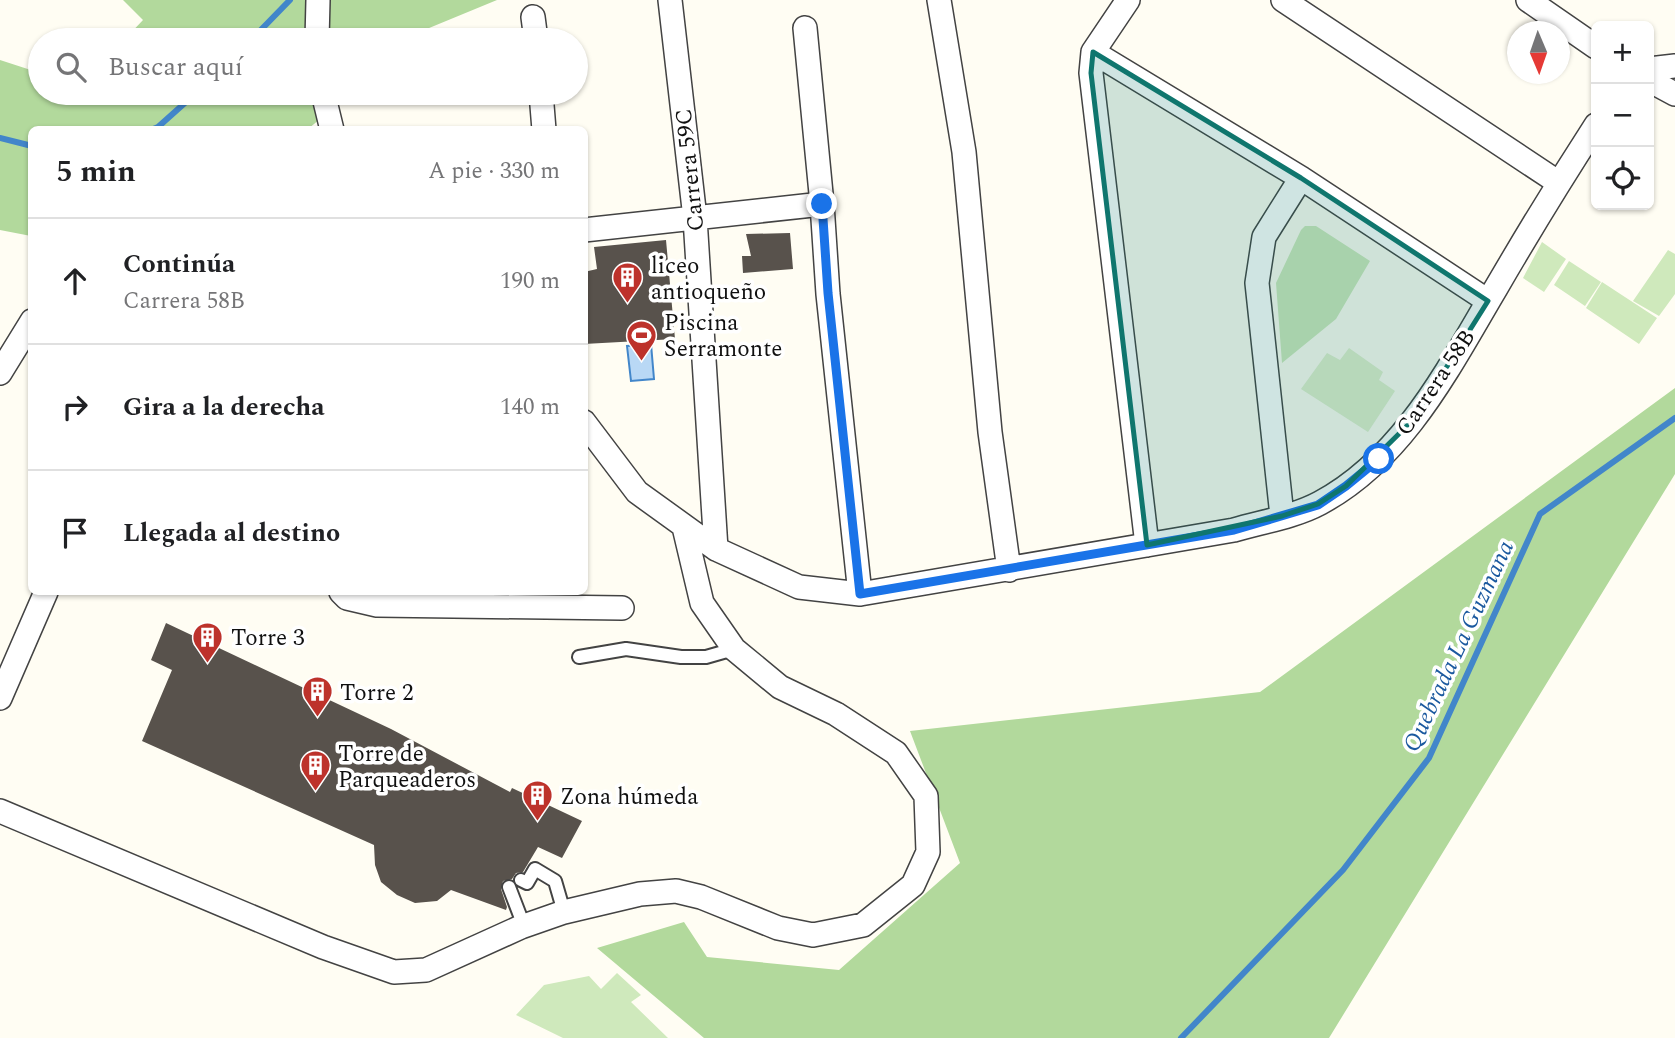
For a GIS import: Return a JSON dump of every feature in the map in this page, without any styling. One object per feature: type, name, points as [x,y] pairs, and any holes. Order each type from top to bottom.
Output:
[{"type":"street","points":[[317,28],[318,0]]},
{"type":"street","name":"Carrera 59C","points":[[670,0],[695,218],[716,549]]},
{"type":"street","points":[[939,0],[964,152],[990,432],[1009,570]]},
{"type":"street","points":[[1128,0],[1093,52],[1091,73],[1147,545]]},
{"type":"street","points":[[1283,0],[1559,183]]},
{"type":"street","points":[[1528,0],[1591,44]]},
{"type":"street","points":[[533,17],[534,28]]},
{"type":"street","points":[[805,28],[828,293],[860,594]]},
{"type":"street","points":[[1093,52],[1301,178],[1488,301]]},
{"type":"street","points":[[1654,68],[1675,66]]},
{"type":"street","points":[[1654,83],[1675,94]]},
{"type":"street","points":[[326,105],[331,126]]},
{"type":"street","name":"Carrera 58B","points":[[588,427],[637,492],[716,549],[799,587],[860,594],[1234,530],[1282,516],[1318,505],[1346,486],[1379,459],[1414,419],[1442,379],[1591,133]]},
{"type":"street","points":[[1282,516],[1257,283],[1264,237],[1301,178]]},
{"type":"street","points":[[588,230],[822,204]]},
{"type":"street","points":[[0,373],[24,347]]},
{"type":"street","points":[[0,811],[323,947],[394,972],[426,970],[524,926],[564,912],[640,894],[677,891],[701,897],[778,928],[813,934],[863,925],[913,885],[928,852],[926,796],[896,753],[836,714],[780,687],[734,649],[702,603],[684,527]]},
{"type":"street","points":[[0,698],[45,595]]},
{"type":"street","points":[[344,595],[377,606],[622,608]]},
{"type":"lane","points":[[579,657],[626,649],[681,657],[706,657],[734,649]]},
{"type":"lane","points":[[521,880],[527,883],[536,869],[555,881],[564,912]]},
{"type":"lane","points":[[509,887],[524,926]]},
{"type":"highlighted area","points":[[1093,52],[1301,178],[1488,301],[1414,419],[1346,486],[1318,504],[1282,516],[1147,545],[1091,73]]},
{"type":"green space","points":[[123,0],[497,0],[429,28],[135,28],[143,20]]},
{"type":"green space","points":[[0,60],[28,69],[28,105],[331,105],[326,114],[312,126],[28,126],[28,235],[0,230]]},
{"type":"green space","points":[[1305,226],[1316,226],[1370,261],[1336,319],[1282,363],[1276,283]]},
{"type":"green space","points":[[1542,242],[1566,259],[1544,292],[1523,278]]},
{"type":"green space","points":[[1668,250],[1675,254],[1675,294],[1659,316],[1633,301]]},
{"type":"green space","points":[[1569,261],[1601,282],[1585,306],[1554,285]]},
{"type":"green space","points":[[1602,282],[1657,318],[1639,344],[1586,308]]},
{"type":"green space","points":[[1349,348],[1383,372],[1379,380],[1395,391],[1368,432],[1301,389],[1327,353],[1340,360]]},
{"type":"green space","points":[[1675,388],[1675,474],[1329,1038],[704,1038],[597,948],[684,922],[707,957],[839,970],[960,863],[910,731],[1260,692]]},
{"type":"green space","points":[[617,973],[641,995],[631,1002],[668,1038],[563,1038],[516,1015],[544,985],[589,976],[601,989]]},
{"type":"water","name":"Piscina Serramonte","points":[[651,344],[654,379],[631,381],[627,346]]},
{"type":"building","points":[[790,233],[793,269],[743,273],[742,256],[751,256],[746,234]]},
{"type":"building","name":"liceo antioqueño","points":[[666,240],[675,339],[588,344],[588,271],[597,269],[594,247]]},
{"type":"building","points":[[166,623],[391,729],[510,792],[512,788],[582,821],[562,858],[538,847],[523,872],[503,881],[501,889],[506,910],[451,890],[437,901],[415,903],[397,895],[381,882],[375,865],[374,845],[142,741],[172,670],[151,660]]},
{"type":"waterway","points":[[263,28],[290,0]]},
{"type":"waterway","points":[[159,126],[183,105]]},
{"type":"waterway","points":[[0,138],[28,145]]},
{"type":"waterway","name":"Quebrada La Guzmana","points":[[1181,1038],[1343,870],[1429,758],[1540,514],[1675,418]]},
{"type":"place","name":"liceo antioqueño","points":[[628,305]]},
{"type":"place","name":"Piscina Serramonte","points":[[641,362]]},
{"type":"place","name":"Torre 3","points":[[208,664]]},
{"type":"place","name":"Torre 2","points":[[317,719]]},
{"type":"place","name":"Torre de Parqueaderos","points":[[315,793]]},
{"type":"place","name":"Zona húmeda","points":[[537,823]]},
{"type":"route","points":[[822,204],[828,293],[860,594],[1234,530],[1318,505],[1379,459]]}]
